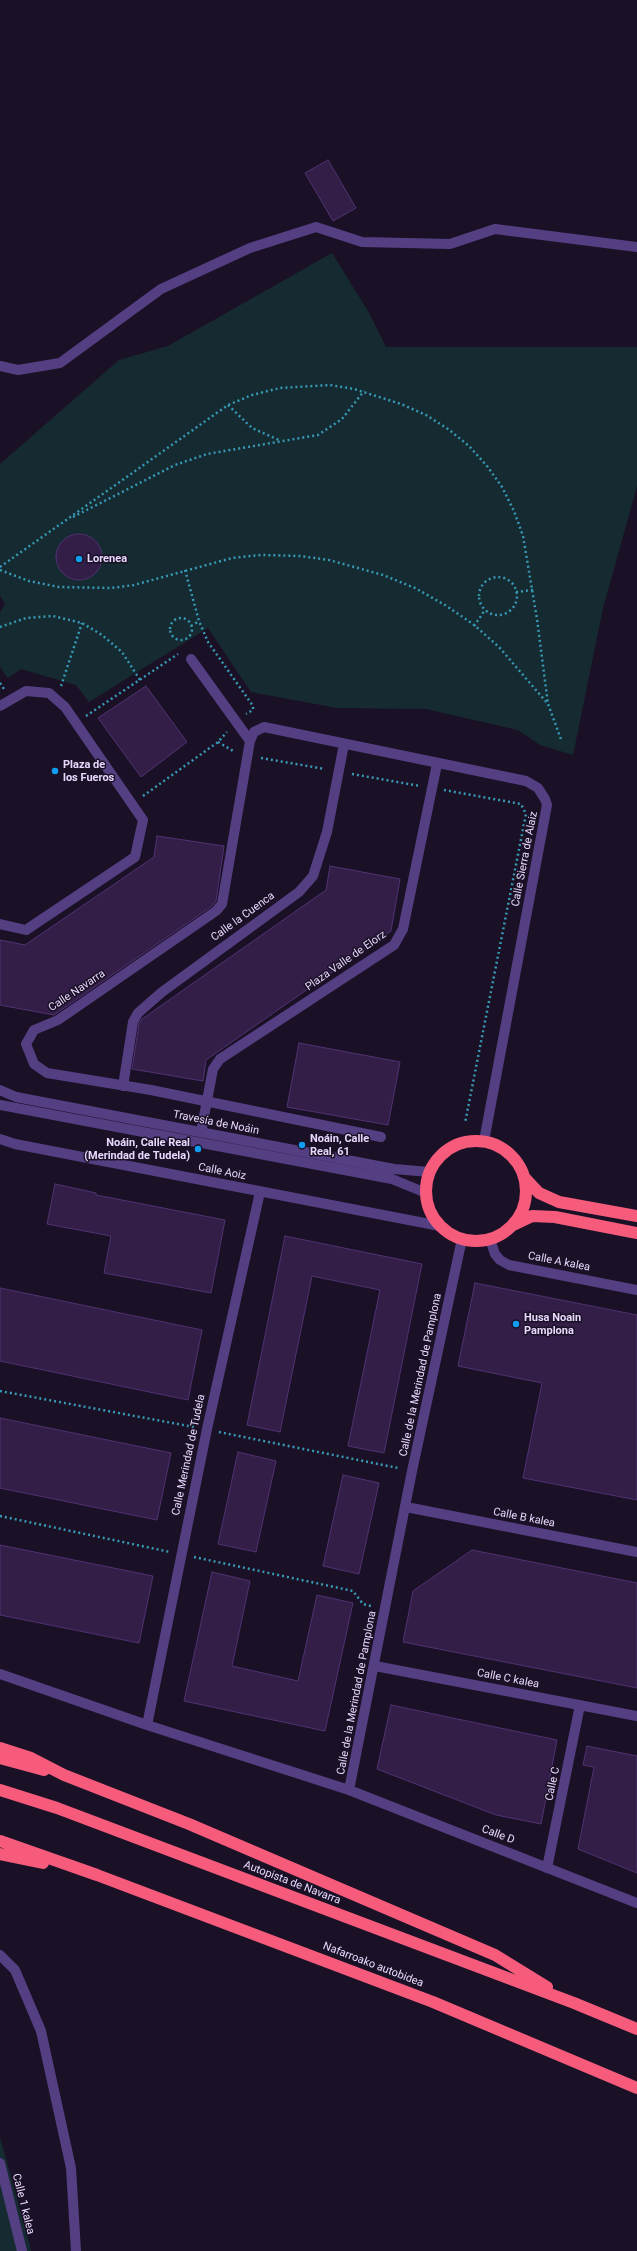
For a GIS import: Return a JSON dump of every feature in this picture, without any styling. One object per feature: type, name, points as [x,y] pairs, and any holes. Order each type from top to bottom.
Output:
[{"type":"highway","points":[[513,1225],[522,1210],[526,1194],[524,1178],[518,1164],[509,1154],[498,1146],[484,1141],[467,1142],[452,1147],[439,1158],[430,1172],[426,1193],[432,1216],[440,1226],[450,1234],[462,1240],[476,1241],[490,1239],[502,1234],[513,1225],[532,1216],[555,1216],[637,1233]]},
{"type":"highway","points":[[524,1178],[539,1193],[559,1202],[637,1216]]},
{"type":"highway","points":[[0,1748],[31,1758],[64,1775]]},
{"type":"highway","points":[[0,1758],[64,1775],[126,1797],[495,1956],[574,2003],[637,2029]]},
{"type":"highway","name":"Autopista de Navarra","points":[[0,1790],[57,1808],[574,2003]]},
{"type":"highway","points":[[0,1841],[97,1875]]},
{"type":"highway","points":[[0,1854],[97,1875]]},
{"type":"highway","name":"Nafarroako autobidea","points":[[97,1875],[433,2002],[637,2088]]},
{"type":"street","points":[[0,366],[18,370],[60,363],[161,288],[250,248],[316,227],[362,242],[450,244],[495,229],[637,247]]},
{"type":"street","points":[[191,659],[250,741]]},
{"type":"street","points":[[0,706],[26,691],[49,693],[65,707],[144,820],[135,857],[26,930],[0,924]]},
{"type":"street","name":"Calle Sierra de Alaiz","points":[[250,741],[254,732],[264,727],[437,764],[526,781],[542,793],[547,805],[484,1141]]},
{"type":"street","name":"Calle Navarra","points":[[250,741],[249,756],[222,904],[216,911],[58,1020],[34,1030],[29,1036],[26,1044],[34,1064],[47,1073],[208,1102],[381,1137]]},
{"type":"street","name":"Calle la Cuenca","points":[[123,1086],[133,1022],[138,1013],[162,992],[298,892],[313,876],[327,832],[344,744]]},
{"type":"street","name":"Plaza Valle de Elorz","points":[[201,1132],[208,1102],[213,1069],[220,1059],[394,945],[403,929],[437,764]]},
{"type":"street","name":"Travesía de Noáin","points":[[0,1090],[16,1097],[394,1169],[430,1172]]},
{"type":"street","name":"Travesía de Noáin","points":[[0,1105],[392,1179],[426,1193]]},
{"type":"street","name":"Calle Aoiz","points":[[0,1139],[22,1145],[440,1226]]},
{"type":"street","name":"Calle Merindad de Tudela","points":[[147,1725],[207,1429],[260,1192]]},
{"type":"street","name":"Calle A kalea","points":[[490,1239],[495,1254],[500,1260],[509,1265],[637,1290]]},
{"type":"street","name":"Calle de la Merindad de Pamplona","points":[[0,1674],[147,1725],[349,1790],[406,1506],[462,1240]]},
{"type":"street","name":"Calle B kalea","points":[[406,1506],[637,1552]]},
{"type":"street","name":"Calle C kalea","points":[[375,1666],[637,1716]]},
{"type":"street","name":"Calle C","points":[[547,1868],[580,1705]]},
{"type":"street","name":"Calle D","points":[[349,1790],[637,1903]]},
{"type":"street","points":[[0,1955],[15,1970],[41,2031],[71,2168],[76,2251]]},
{"type":"street","name":"Calle 1 kalea","points":[[0,2164],[22,2251]]},
{"type":"path","points":[[0,569],[228,405],[266,392],[304,385],[330,385],[364,391],[426,415],[464,442],[487,466],[502,488],[514,511],[523,536],[533,590],[548,704],[562,742]]},
{"type":"path","points":[[64,522],[175,465],[207,454],[299,439],[330,429],[342,419],[364,391]]},
{"type":"path","points":[[228,405],[252,428],[282,441]]},
{"type":"path","points":[[0,569],[29,581],[59,587],[111,588],[134,585],[232,558],[261,555],[300,556],[329,560],[383,575],[415,588],[445,605],[474,626],[499,647],[548,704]]},
{"type":"path","points":[[496,577],[506,578],[513,585],[516,592],[514,604],[508,611],[499,615],[485,610],[480,602],[479,592],[487,580],[496,577]]},
{"type":"path","points":[[516,592],[533,590]]},
{"type":"path","points":[[474,626],[485,610]]},
{"type":"path","points":[[0,627],[26,618],[53,616],[82,624],[102,635],[122,652],[140,680]]},
{"type":"path","points":[[176,619],[185,619],[191,626],[191,633],[185,639],[177,640],[171,634],[170,625],[176,619]]},
{"type":"path","points":[[191,626],[199,621]]},
{"type":"path","points":[[56,699],[82,624]]},
{"type":"path","points":[[76,723],[185,649],[191,659]]},
{"type":"path","points":[[218,742],[236,753],[249,756],[521,804],[526,814],[465,1123]]},
{"type":"shaded area","points":[[332,253],[368,311],[386,347],[637,347],[637,486],[603,608],[573,755],[540,745],[518,730],[426,709],[337,708],[251,692],[208,628],[89,702],[76,685],[21,669],[8,678],[0,667],[0,612],[5,604],[0,596],[0,464],[119,360],[168,346]]},
{"type":"shaded area","points":[[0,2137],[30,2246],[31,2251],[0,2251]]},
{"type":"building","points":[[328,160],[356,208],[333,221],[305,173]]},
{"type":"building","name":"Lorenea","points":[[79,534],[92,538],[98,544],[102,557],[98,570],[92,576],[79,580],[66,576],[60,570],[56,557],[60,544],[66,538]]},
{"type":"building","points":[[146,686],[187,742],[141,777],[98,718]]},
{"type":"building","points":[[157,836],[224,846],[216,901],[212,906],[54,1015],[0,1005],[0,940],[25,945],[154,857]]},
{"type":"building","points":[[330,866],[400,879],[391,931],[206,1060],[203,1081],[132,1069],[139,1024],[142,1019],[326,890]]},
{"type":"building","points":[[299,1043],[400,1062],[388,1125],[287,1107]]},
{"type":"building","points":[[55,1184],[96,1193],[96,1195],[225,1220],[211,1293],[104,1273],[111,1236],[47,1224]]},
{"type":"building","points":[[285,1236],[422,1264],[384,1453],[348,1446],[380,1290],[312,1276],[280,1432],[247,1425]]},
{"type":"building","points":[[475,1283],[637,1315],[637,1500],[523,1478],[542,1383],[458,1366]]},
{"type":"building","points":[[0,1288],[202,1330],[188,1400],[0,1361]]},
{"type":"building","points":[[0,1418],[171,1453],[157,1520],[0,1488]]},
{"type":"building","points":[[238,1452],[276,1461],[256,1552],[218,1544]]},
{"type":"building","points":[[343,1475],[379,1483],[359,1574],[323,1566]]},
{"type":"building","points":[[0,1545],[153,1576],[139,1643],[0,1615]]},
{"type":"building","points":[[472,1550],[637,1583],[637,1688],[403,1642],[413,1591]]},
{"type":"building","points":[[212,1572],[250,1581],[232,1666],[298,1681],[317,1595],[353,1603],[325,1731],[184,1701]]},
{"type":"building","points":[[391,1705],[557,1740],[541,1824],[496,1815],[377,1769]]},
{"type":"building","points":[[587,1746],[637,1756],[637,1873],[578,1849],[594,1767],[583,1765]]},
{"type":"place","name":"Lorenea","points":[[79,559]]},
{"type":"place","name":"Plaza de los Fueros","points":[[55,771]]},
{"type":"place","name":"Noáin, Calle Real, 61","points":[[302,1145]]},
{"type":"place","name":"Noáin, Calle Real (Merindad de Tudela)","points":[[198,1149]]},
{"type":"place","name":"Husa Noain Pamplona","points":[[516,1324]]}]
